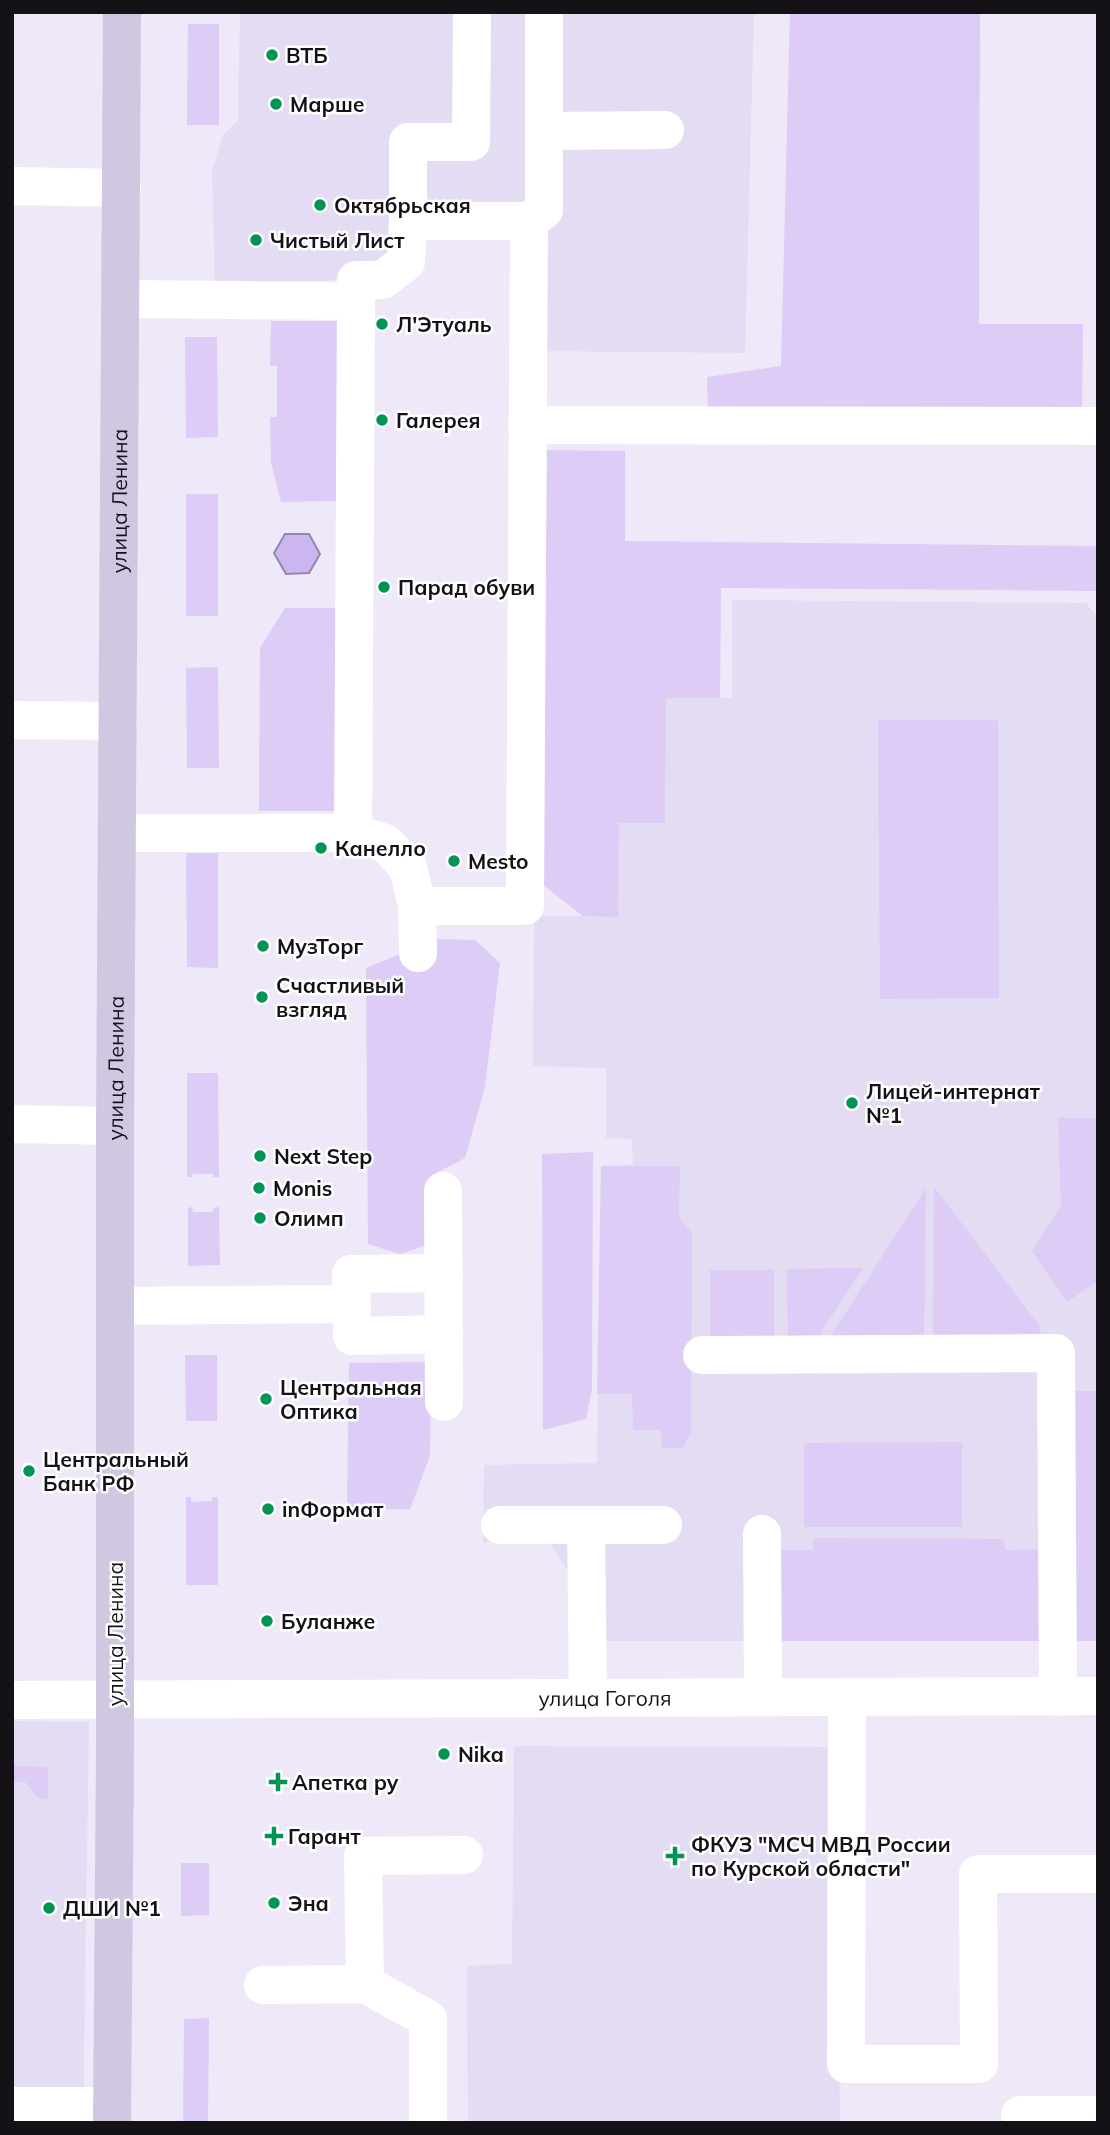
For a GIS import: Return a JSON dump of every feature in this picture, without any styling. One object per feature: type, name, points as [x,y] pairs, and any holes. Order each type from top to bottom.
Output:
[{"type":"main road","name":"улица Ленина","points":[[112,2114],[122,12]]},
{"type":"street","points":[[353,833],[356,280],[382,280],[406,262],[408,142],[471,142],[472,12]]},
{"type":"street","points":[[408,221],[529,221],[544,210],[544,12]]},
{"type":"street","points":[[544,131],[666,130]]},
{"type":"street","points":[[12,186],[122,188]]},
{"type":"street","points":[[417,906],[526,906],[529,221]]},
{"type":"street","points":[[122,299],[356,301]]},
{"type":"street","points":[[527,425],[1098,426]]},
{"type":"street","points":[[12,720],[118,721]]},
{"type":"street","points":[[118,833],[353,833],[385,843],[408,867],[417,906],[418,953]]},
{"type":"street","points":[[12,1124],[115,1126]]},
{"type":"street","points":[[443,1191],[444,1402]]},
{"type":"street","points":[[444,1273],[351,1274],[352,1336],[444,1335]]},
{"type":"street","points":[[115,1307],[352,1304]]},
{"type":"street","points":[[702,1355],[1056,1353],[1058,1696]]},
{"type":"street","points":[[500,1525],[663,1525]]},
{"type":"street","points":[[586,1525],[588,1698]]},
{"type":"street","points":[[762,1534],[763,1697]]},
{"type":"street","name":"улица Гоголя","points":[[12,1700],[1098,1696]]},
{"type":"street","points":[[848,1697],[846,2064],[979,2064],[978,1874],[1098,1874]]},
{"type":"street","points":[[365,1984],[363,1856],[464,1855]]},
{"type":"street","points":[[262,1985],[365,1984],[428,2019],[428,2123]]},
{"type":"street","points":[[12,2106],[112,2114]]},
{"type":"street","points":[[1020,2115],[1098,2115]]},
{"type":"shaded area","points":[[240,12],[754,12],[745,353],[541,351],[542,234],[397,234],[378,274],[327,281],[215,283],[212,171],[223,135],[238,120]]},
{"type":"shaded area","points":[[790,12],[980,12],[979,324],[1083,324],[1082,412],[708,416],[707,377],[781,366]]},
{"type":"shaded area","points":[[188,24],[219,24],[219,125],[187,125]]},
{"type":"shaded area","points":[[271,321],[337,321],[337,501],[281,502],[271,462],[270,417],[277,417],[277,366],[270,366]]},
{"type":"shaded area","points":[[185,337],[217,337],[218,437],[186,438]]},
{"type":"shaded area","points":[[547,450],[625,451],[625,541],[1098,546],[1098,591],[721,588],[720,698],[666,698],[665,823],[619,823],[618,917],[583,916],[542,884]]},
{"type":"shaded area","points":[[186,494],[218,494],[218,616],[186,616]]},
{"type":"shaded area","points":[[285,534],[309,534],[320,554],[309,573],[286,574],[274,553]]},
{"type":"shaded area","name":"Лицей-интернат №1","points":[[732,600],[1086,603],[1098,618],[1098,1641],[571,1641],[571,1576],[549,1542],[483,1542],[484,1465],[597,1463],[601,1166],[633,1165],[632,1139],[606,1138],[606,1068],[533,1066],[534,916],[617,916],[619,823],[665,823],[666,698],[732,698]]},
{"type":"shaded area","points":[[285,608],[338,608],[338,811],[259,811],[260,648]]},
{"type":"shaded area","points":[[218,667],[219,768],[187,768],[186,668]]},
{"type":"shaded area","points":[[878,720],[998,720],[999,998],[880,999]]},
{"type":"shaded area","points":[[186,853],[218,853],[218,968],[187,967]]},
{"type":"shaded area","points":[[436,939],[475,940],[500,963],[485,1087],[465,1158],[432,1175],[430,1244],[400,1254],[368,1244],[366,968]]},
{"type":"shaded area","points":[[187,1073],[218,1073],[219,1177],[213,1177],[213,1174],[193,1174],[192,1177],[187,1177]]},
{"type":"shaded area","points":[[1058,1118],[1098,1118],[1098,1281],[1067,1302],[1032,1251],[1061,1206]]},
{"type":"shaded area","points":[[593,1152],[592,1389],[586,1419],[543,1430],[542,1154]]},
{"type":"shaded area","points":[[601,1166],[680,1166],[679,1218],[692,1232],[691,1432],[683,1448],[662,1448],[661,1430],[633,1430],[632,1394],[597,1394]]},
{"type":"shaded area","points":[[934,1187],[1040,1326],[1041,1343],[933,1344]]},
{"type":"shaded area","points":[[926,1188],[924,1344],[825,1345]]},
{"type":"shaded area","points":[[192,1207],[193,1212],[213,1212],[213,1208],[219,1207],[220,1265],[188,1266],[188,1208]]},
{"type":"shaded area","points":[[863,1268],[812,1346],[788,1346],[787,1269]]},
{"type":"shaded area","points":[[710,1270],[774,1270],[774,1347],[710,1347]]},
{"type":"shaded area","points":[[185,1355],[217,1355],[217,1421],[186,1421]]},
{"type":"shaded area","points":[[431,1362],[430,1456],[410,1509],[347,1510],[349,1363]]},
{"type":"shaded area","points":[[1073,1391],[1098,1391],[1098,1641],[1073,1641]]},
{"type":"shaded area","points":[[962,1442],[962,1527],[804,1527],[804,1443]]},
{"type":"shaded area","points":[[186,1497],[191,1497],[191,1502],[212,1501],[212,1497],[218,1497],[218,1585],[186,1585]]},
{"type":"shaded area","points":[[814,1538],[1004,1539],[1005,1550],[1041,1549],[1041,1641],[774,1641],[773,1550],[813,1550]]},
{"type":"shaded area","name":"ДШИ №1","points":[[12,1721],[89,1722],[83,2123],[12,2123]]},
{"type":"shaded area","name":"ФКУЗ \"МСЧ МВД России по Курской области\"","points":[[514,1746],[835,1747],[840,2123],[468,2123],[467,1966],[512,1964]]},
{"type":"shaded area","points":[[12,1766],[48,1767],[48,1799],[38,1798],[25,1782],[12,1782]]},
{"type":"shaded area","points":[[181,1863],[209,1863],[209,1915],[181,1916]]},
{"type":"shaded area","points":[[209,2018],[208,2123],[183,2123],[184,2019]]},
{"type":"place","name":"ВТБ","points":[[272,55]]},
{"type":"place","name":"Марше","points":[[276,104]]},
{"type":"place","name":"Октябрьская","points":[[320,205]]},
{"type":"place","name":"Чистый Лист","points":[[256,240]]},
{"type":"place","name":"Л'Этуаль","points":[[382,324]]},
{"type":"place","name":"Галерея","points":[[382,420]]},
{"type":"place","name":"Парад обуви","points":[[384,587]]},
{"type":"place","name":"Канелло","points":[[321,848]]},
{"type":"place","name":"Mesto","points":[[454,861]]},
{"type":"place","name":"МузТорг","points":[[263,946]]},
{"type":"place","name":"Счастливый взгляд","points":[[262,997]]},
{"type":"place","name":"Лицей-интернат №1","points":[[852,1103]]},
{"type":"place","name":"Next Step","points":[[260,1156]]},
{"type":"place","name":"Monis","points":[[259,1188]]},
{"type":"place","name":"Олимп","points":[[260,1218]]},
{"type":"place","name":"Центральная Оптика","points":[[266,1399]]},
{"type":"place","name":"Центральный Банк РФ","points":[[29,1471]]},
{"type":"place","name":"inФормат","points":[[268,1509]]},
{"type":"place","name":"Буланже","points":[[267,1621]]},
{"type":"place","name":"Nika","points":[[444,1754]]},
{"type":"place","name":"Апетка ру","points":[[278,1782]]},
{"type":"place","name":"Гарант","points":[[274,1836]]},
{"type":"place","name":"ФКУЗ \"МСЧ МВД России по Курской области\"","points":[[675,1856]]},
{"type":"place","name":"Эна","points":[[274,1903]]},
{"type":"place","name":"ДШИ №1","points":[[49,1908]]}]
